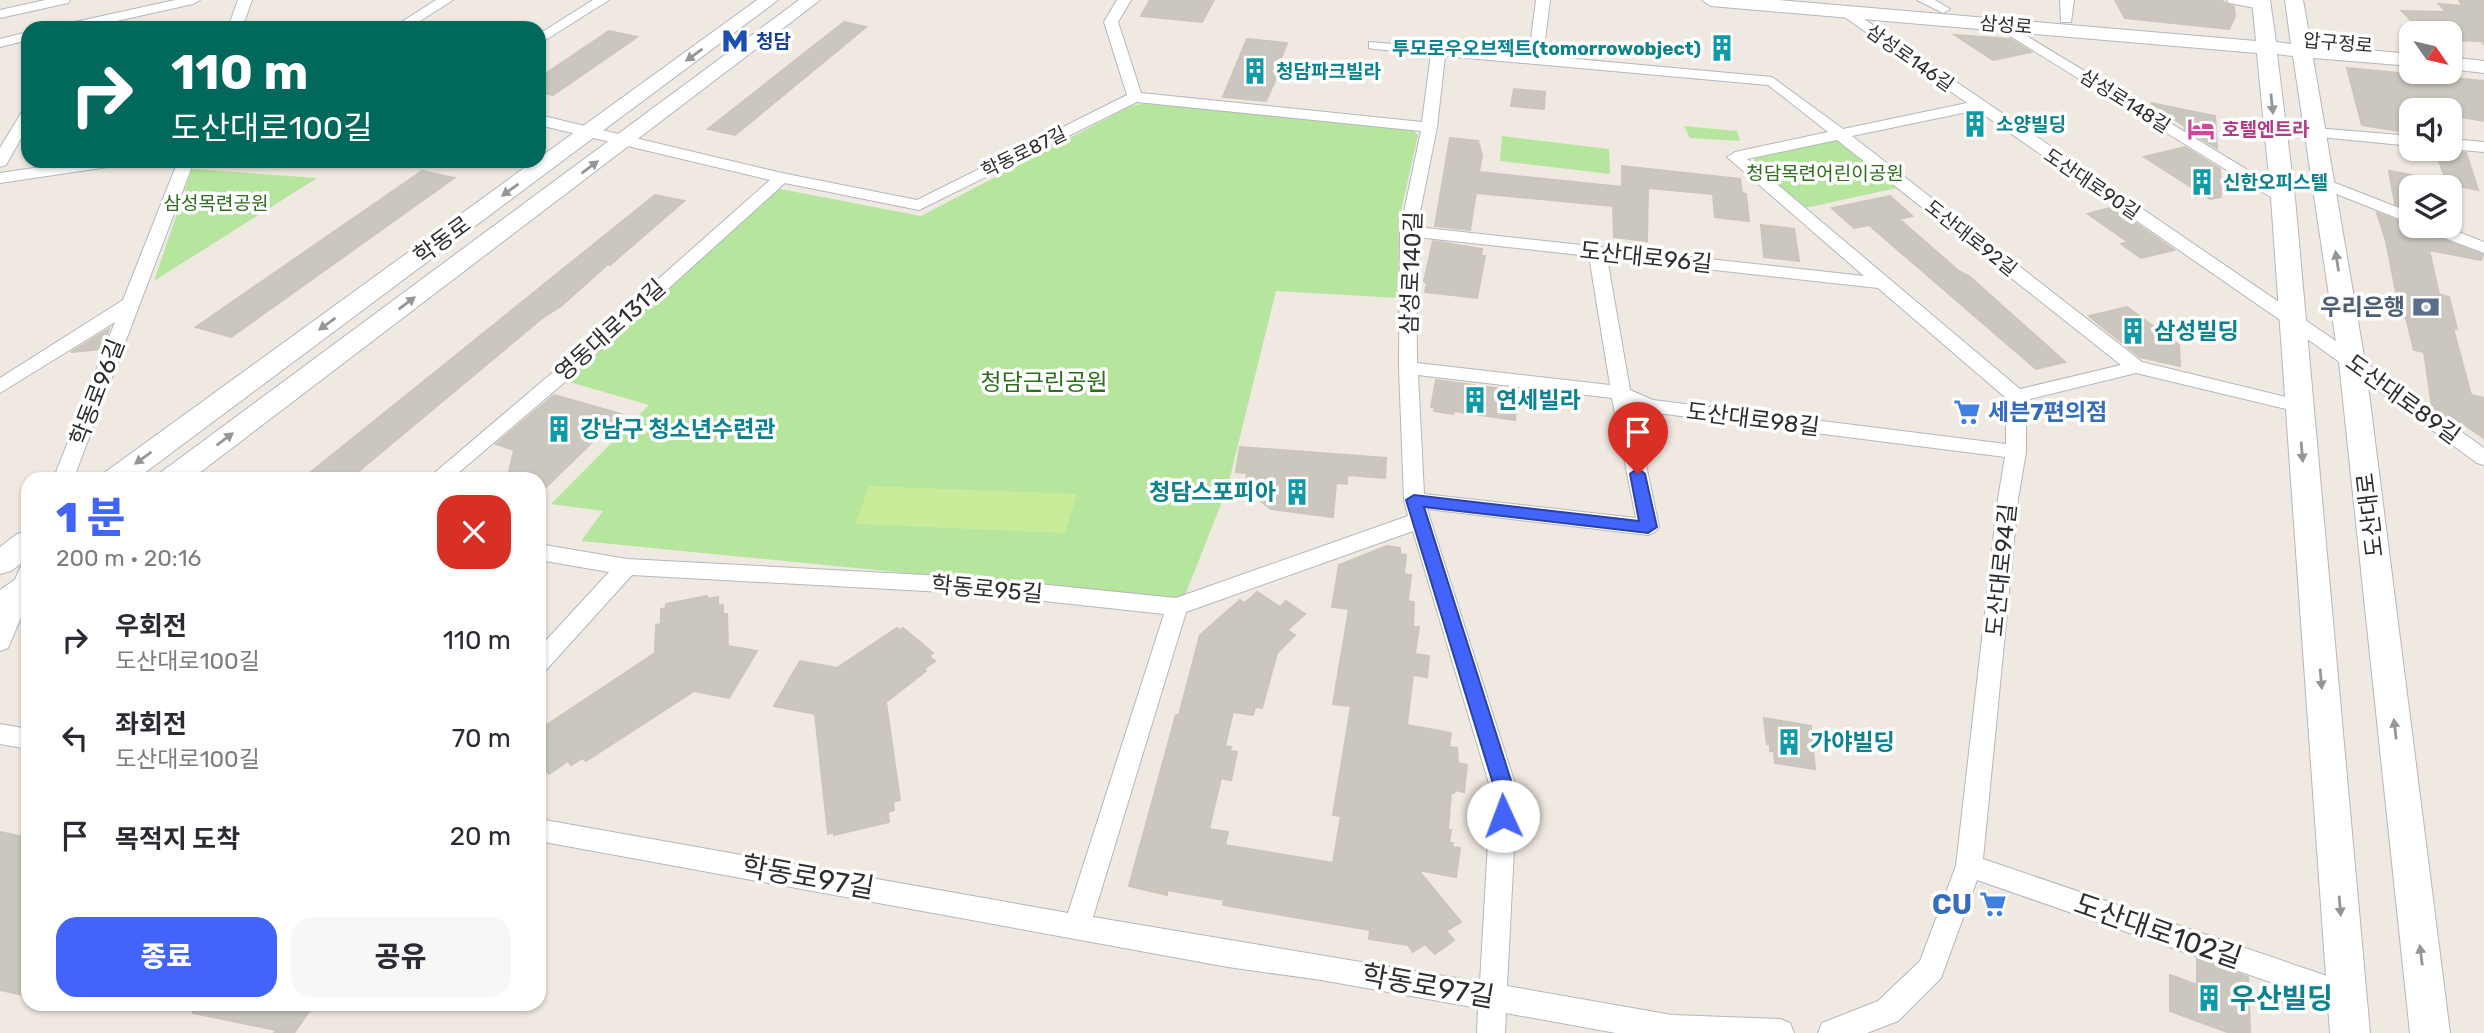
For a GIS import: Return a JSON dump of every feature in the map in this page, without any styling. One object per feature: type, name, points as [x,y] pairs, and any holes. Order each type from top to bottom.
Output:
[{"type":"main road","name":"학동로","points":[[546,164],[769,0]]},
{"type":"main road","name":"학동로","points":[[181,472],[811,0]]},
{"type":"main road","name":"삼성로","points":[[1711,0],[1943,9],[2067,9],[2265,41]]},
{"type":"main road","name":"도산대로","points":[[2294,0],[2353,362],[2438,1030]]},
{"type":"main road","points":[[2261,2],[2283,198],[2350,1033]]},
{"type":"main road","name":"삼성로","points":[[1839,6],[2002,25],[2265,41]]},
{"type":"main road","name":"압구정로","points":[[2265,41],[2399,58]]},
{"type":"main road","name":"압구정로","points":[[2300,45],[2399,49]]},
{"type":"main road","points":[[2462,54],[2484,55]]},
{"type":"main road","points":[[2462,64],[2484,66]]},
{"type":"main road","name":"학동로","points":[[125,472],[540,168]]},
{"type":"main road","points":[[0,562],[21,547]]},
{"type":"street","points":[[0,13],[63,0]]},
{"type":"street","points":[[100,21],[193,0]]},
{"type":"street","points":[[238,21],[246,0]]},
{"type":"street","points":[[411,21],[446,0]]},
{"type":"street","points":[[546,36],[602,0]]},
{"type":"street","points":[[1124,0],[1111,22],[1135,97],[1429,127]]},
{"type":"street","points":[[1535,61],[1543,0]]},
{"type":"street","points":[[1924,0],[1943,9]]},
{"type":"street","points":[[2234,0],[2261,2]]},
{"type":"street","name":"삼성로146길","points":[[1839,6],[1978,105]]},
{"type":"street","name":"삼성로148길","points":[[2002,25],[2283,198]]},
{"type":"street","points":[[0,43],[21,38]]},
{"type":"street","points":[[1374,45],[1439,51]]},
{"type":"street","name":"도산대로92길","points":[[1439,51],[1772,82],[2136,368],[2298,406]]},
{"type":"street","name":"삼성로140길","points":[[1439,51],[1429,127],[1408,231],[1408,368],[1417,510],[1504,790],[1491,1033]]},
{"type":"street","name":"학동로87길","points":[[546,122],[782,178],[919,205],[1135,97]]},
{"type":"street","points":[[1978,105],[1735,157],[2016,396],[2136,368]]},
{"type":"street","name":"도산대로90길","points":[[1978,105],[2323,341]]},
{"type":"street","points":[[0,162],[21,125]]},
{"type":"street","points":[[2315,133],[2399,140]]},
{"type":"street","points":[[2462,145],[2484,147]]},
{"type":"street","points":[[0,178],[67,168]]},
{"type":"street","name":"학동로96길","points":[[66,472],[183,168]]},
{"type":"street","name":"영동대로131길","points":[[446,472],[559,377],[782,178]]},
{"type":"street","points":[[2325,184],[2399,214]]},
{"type":"street","name":"도산대로96길","points":[[1408,231],[1884,283]]},
{"type":"street","points":[[2459,238],[2484,248]]},
{"type":"street","points":[[1417,510],[1648,527],[1607,323],[1597,251]]},
{"type":"street","points":[[0,387],[130,304]]},
{"type":"street","name":"도산대로89길","points":[[2323,341],[2484,458]]},
{"type":"street","name":"도산대로98길","points":[[1408,368],[1534,381],[1622,394],[1649,406],[2016,452]]},
{"type":"street","name":"도산대로94길","points":[[1969,866],[2008,499],[2016,452],[2016,396]]},
{"type":"street","name":"학동로95길","points":[[546,553],[627,567],[981,586],[1177,607],[1417,510]]},
{"type":"street","points":[[546,655],[627,567]]},
{"type":"street","points":[[0,642],[19,590]]},
{"type":"street","points":[[1077,926],[1177,607]]},
{"type":"street","points":[[0,734],[21,738]]},
{"type":"street","name":"학동로97길","points":[[546,831],[1672,1029],[1780,1033]]},
{"type":"street","points":[[1832,1033],[1888,1011],[1931,969],[1969,866]]},
{"type":"street","name":"도산대로102길","points":[[1969,866],[2348,996]]},
{"type":"green space","name":"청담근린공원","points":[[1153,102],[1412,129],[1418,135],[1399,220],[1398,298],[1276,291],[1227,489],[1184,598],[1108,593],[581,541],[603,511],[551,504],[649,405],[559,379],[775,188],[921,216],[1131,106]]},
{"type":"green space","points":[[1684,126],[1737,131],[1740,141],[1690,138]]},
{"type":"green space","points":[[1502,136],[1609,149],[1610,174],[1500,161]]},
{"type":"green space","name":"청담목련어린이공원","points":[[1834,140],[1849,146],[1901,187],[1805,208],[1752,163],[1755,158]]},
{"type":"green space","name":"삼성목련공원","points":[[192,169],[317,178],[154,281]]},
{"type":"green space","points":[[869,486],[1077,494],[1065,533],[855,524]]},
{"type":"building","points":[[1150,0],[1214,0],[1202,22],[1141,16]]},
{"type":"building","points":[[2115,0],[2220,0],[2234,7],[2235,16],[2229,29],[2125,18]]},
{"type":"building","points":[[2459,0],[2484,0],[2484,45],[2482,41],[2462,40],[2462,21],[2412,21],[2402,11],[2446,12],[2439,4],[2462,6]]},
{"type":"building","points":[[844,22],[866,27],[735,135],[708,129]]},
{"type":"building","points":[[609,31],[637,37],[553,95],[546,94],[546,73]]},
{"type":"building","points":[[1955,35],[2010,39],[2031,52],[1993,60]]},
{"type":"building","name":"청담파크빌라","points":[[1247,39],[1287,43],[1281,59],[1284,60],[1266,101],[1223,97]]},
{"type":"building","points":[[2347,68],[2399,73],[2399,84],[2462,84],[2462,79],[2484,81],[2484,121],[2462,117],[2462,98],[2399,98],[2399,131],[2362,125]]},
{"type":"building","points":[[1514,89],[1545,92],[1544,109],[1511,106]]},
{"type":"building","name":"호텔엔트라","points":[[2151,103],[2215,116],[2217,148],[2185,129],[2187,128]]},
{"type":"building","points":[[1450,138],[1478,141],[1482,155],[1479,172],[1622,187],[1622,166],[1740,179],[1742,193],[1746,194],[1749,221],[1715,217],[1713,194],[1648,188],[1647,241],[1614,237],[1613,206],[1476,193],[1470,230],[1435,226]]},
{"type":"building","name":"신한오피스텔","points":[[2185,147],[2220,169],[2221,197],[2210,199],[2144,157]]},
{"type":"building","points":[[2462,152],[2466,153],[2478,190],[2462,187],[2462,175],[2444,175],[2439,161],[2462,161]]},
{"type":"building","points":[[422,171],[454,178],[231,337],[196,327]]},
{"type":"building","points":[[2389,171],[2412,175],[2399,175],[2399,205],[2395,204]]},
{"type":"building","points":[[655,195],[684,201],[561,306],[541,319],[358,472],[311,472]]},
{"type":"building","points":[[1890,196],[1912,216],[1899,219],[1960,272],[1969,276],[2065,362],[2036,369],[1869,225],[1854,228],[1832,208]]},
{"type":"building","points":[[2113,207],[2174,250],[2141,258],[2121,244],[2128,242],[2088,214]]},
{"type":"building","points":[[2377,213],[2399,221],[2399,238],[2438,238],[2483,255],[2481,260],[2429,250],[2439,294],[2449,297],[2457,329],[2453,328],[2471,395],[2484,398],[2484,438],[2466,426],[2453,422],[2432,407],[2424,352],[2414,350],[2406,318],[2401,317],[2386,241]]},
{"type":"building","points":[[1761,225],[1794,229],[1799,261],[1764,257]]},
{"type":"building","points":[[1433,241],[1482,249],[1481,256],[1485,256],[1477,298],[1425,292],[1427,284],[1424,281]]},
{"type":"building","name":"삼성빌딩","points":[[2127,307],[2179,345],[2180,366],[2140,357],[2089,316]]},
{"type":"building","points":[[109,329],[101,349],[71,352]]},
{"type":"building","name":"연세빌라","points":[[1436,380],[1518,391],[1515,420],[1454,411],[1453,414],[1434,411],[1435,407],[1431,407]]},
{"type":"building","name":"강남구 청소년수련관","points":[[554,395],[621,414],[546,487],[546,472],[509,472],[514,450],[496,444]]},
{"type":"building","name":"청담스포피아","points":[[1240,447],[1386,458],[1385,478],[1347,475],[1347,484],[1336,483],[1333,517],[1271,509],[1258,499],[1261,483],[1246,482],[1247,473],[1236,472]]},
{"type":"building","points":[[1387,546],[1400,548],[1400,554],[1406,555],[1404,574],[1411,575],[1408,601],[1414,602],[1413,627],[1419,627],[1415,654],[1429,656],[1427,677],[1413,675],[1407,725],[1451,733],[1449,747],[1457,748],[1458,763],[1467,765],[1464,792],[1455,790],[1451,793],[1449,843],[1453,843],[1452,847],[1460,848],[1456,877],[1418,870],[1461,922],[1446,931],[1454,940],[1435,954],[1425,944],[1413,952],[1408,945],[1369,939],[1370,930],[1223,905],[1224,900],[1167,890],[1167,895],[1129,886],[1200,635],[1240,600],[1245,603],[1257,592],[1280,607],[1286,601],[1305,614],[1287,630],[1295,635],[1277,653],[1262,708],[1255,707],[1253,715],[1233,712],[1225,746],[1231,747],[1230,751],[1237,752],[1231,780],[1221,778],[1209,829],[1228,832],[1225,845],[1333,863],[1341,816],[1333,815],[1351,706],[1333,704],[1349,609],[1332,607],[1339,565]]},
{"type":"building","points":[[707,596],[708,599],[718,597],[718,606],[723,605],[723,614],[727,614],[728,646],[757,651],[729,698],[694,691],[586,761],[583,758],[571,765],[568,761],[549,774],[546,770],[546,725],[655,653],[656,625],[661,624],[661,609],[666,608],[666,604]]},
{"type":"building","points":[[897,628],[903,628],[933,653],[929,656],[935,661],[886,702],[900,800],[893,802],[894,810],[888,812],[889,822],[834,835],[834,832],[828,834],[815,714],[774,706],[800,661],[837,668]]},
{"type":"building","name":"가야빌딩","points":[[1764,718],[1811,726],[1815,769],[1775,763],[1774,751],[1770,751],[1770,744],[1767,744]]},
{"type":"building","points":[[0,832],[21,836],[21,994],[0,990]]},
{"type":"building","name":"우산빌딩","points":[[2197,959],[2248,977],[2250,1033],[2230,1033],[2170,1011],[2170,975],[2197,985]]},
{"type":"building","points":[[309,1011],[294,1033],[274,1033],[276,1030],[193,1013]]},
{"type":"place","name":"청담","points":[[735,41]]},
{"type":"place","name":"투모로우오브젝트(tomorrowobject)","points":[[1722,48]]},
{"type":"place","name":"청담파크빌라","points":[[1255,71]]},
{"type":"place","name":"소양빌딩","points":[[1975,124]]},
{"type":"place","name":"호텔엔트라","points":[[2201,129]]},
{"type":"place","name":"신한오피스텔","points":[[2202,182]]},
{"type":"place","name":"우리은행","points":[[2426,307]]},
{"type":"place","name":"삼성빌딩","points":[[2133,331]]},
{"type":"place","name":"연세빌라","points":[[1475,400]]},
{"type":"place","name":"세븐7편의점","points":[[1967,412]]},
{"type":"place","name":"강남구 청소년수련관","points":[[559,429]]},
{"type":"place","name":"청담스포피아","points":[[1297,492]]},
{"type":"place","name":"가야빌딩","points":[[1789,742]]},
{"type":"place","name":"CU","points":[[1993,904]]},
{"type":"place","name":"우산빌딩","points":[[2209,998]]},
{"type":"route","points":[[1503,816],[1504,790],[1414,500],[1648,527],[1638,474]]}]
